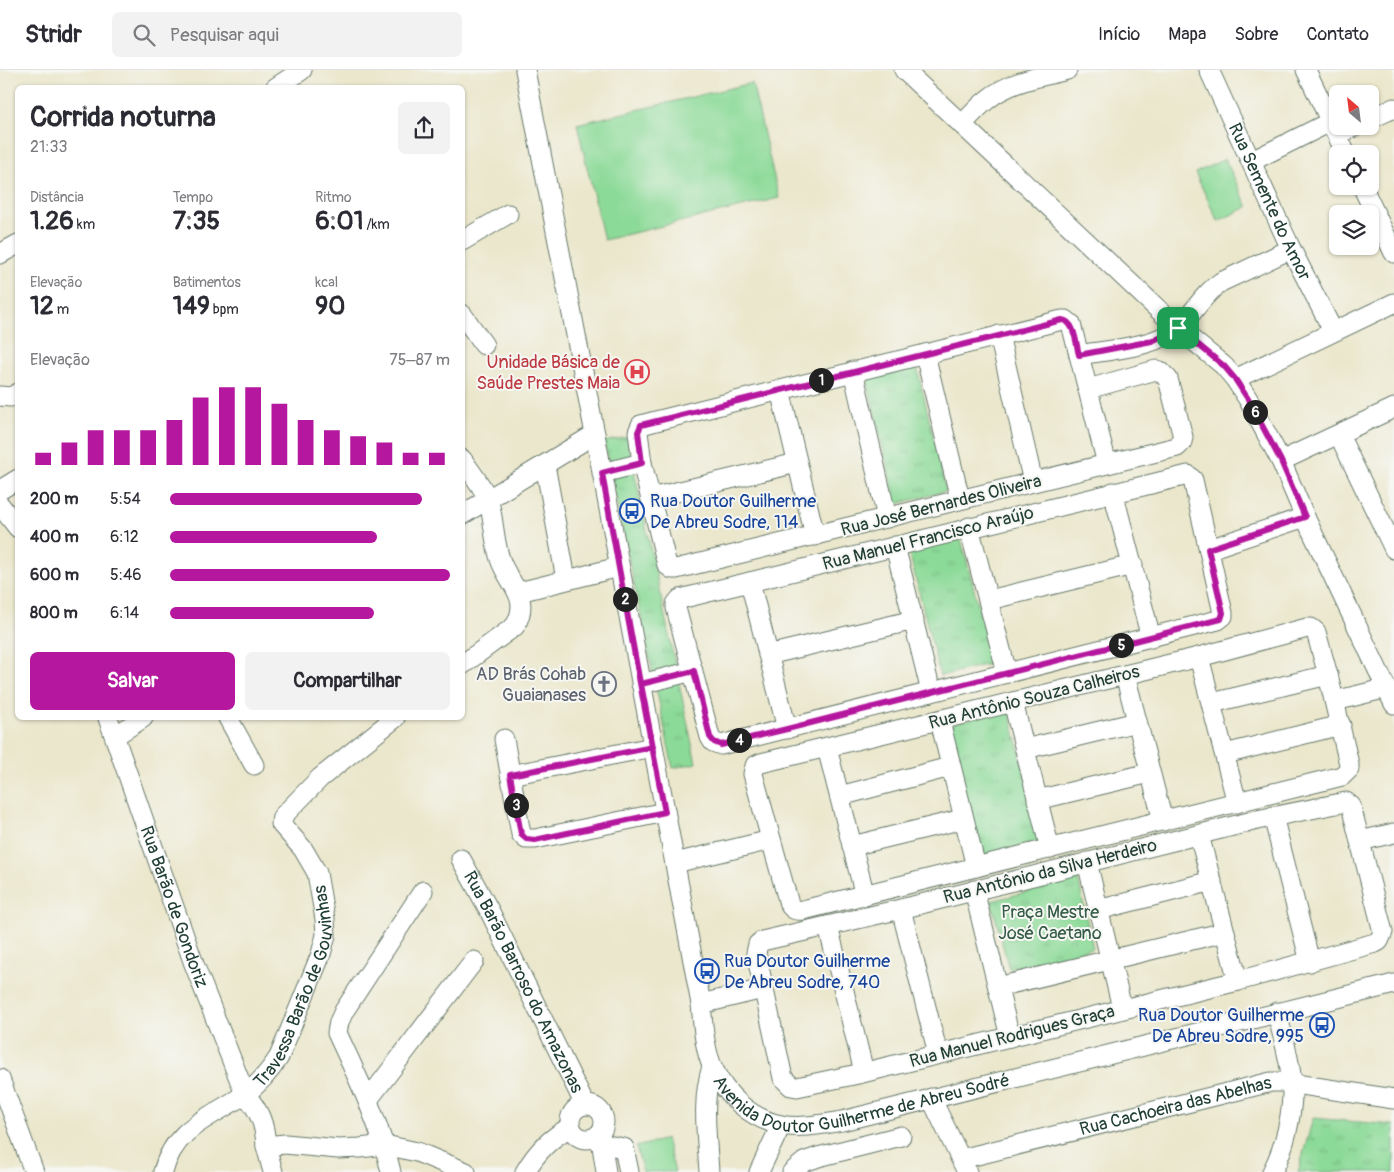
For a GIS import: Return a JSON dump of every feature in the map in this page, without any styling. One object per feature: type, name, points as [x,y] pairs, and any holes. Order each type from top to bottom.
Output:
[{"type":"street","points":[[280,85],[302,70]]},
{"type":"street","name":"Avenida Doutor Guilherme de Abreu Sodré","points":[[525,70],[675,863],[701,1004],[707,1050],[712,1067],[734,1098],[749,1111],[781,1125],[818,1125],[842,1121],[1394,984]]},
{"type":"street","points":[[904,70],[1178,328],[1224,366],[1235,379],[1248,399],[1281,461],[1305,517],[1390,696],[1335,701]]},
{"type":"street","points":[[962,124],[988,99],[1000,91],[1013,85],[1067,70]]},
{"type":"street","name":"Rua Semente do Amor","points":[[1209,70],[1291,249],[1333,331]]},
{"type":"street","points":[[1306,70],[1329,118]]},
{"type":"street","points":[[1379,115],[1394,108]]},
{"type":"street","points":[[1252,161],[1329,131]]},
{"type":"street","points":[[1366,195],[1394,253]]},
{"type":"street","points":[[465,239],[508,214]]},
{"type":"street","points":[[0,254],[15,246]]},
{"type":"street","points":[[1079,355],[1152,341],[1178,328],[1201,300],[1221,282],[1291,249]]},
{"type":"street","points":[[1235,379],[1394,303]]},
{"type":"street","points":[[465,318],[484,345]]},
{"type":"street","points":[[797,463],[651,498],[642,463],[638,432],[641,425],[853,371],[1066,320],[1071,324],[1107,464]]},
{"type":"street","points":[[999,335],[1033,482]]},
{"type":"street","points":[[925,354],[960,500]]},
{"type":"street","name":"Rua José Bernardes Oliveira","points":[[651,498],[667,565],[676,570],[1176,447],[1182,442],[1183,437],[1168,379],[1160,371],[1156,370],[1088,389]]},
{"type":"street","points":[[853,371],[887,518]]},
{"type":"street","points":[[780,390],[814,536]]},
{"type":"street","points":[[0,396],[11,397],[15,395]]},
{"type":"street","points":[[1281,461],[1394,408]]},
{"type":"street","points":[[465,513],[595,434]]},
{"type":"street","points":[[1339,435],[1394,549]]},
{"type":"street","points":[[602,473],[642,463]]},
{"type":"street","points":[[465,464],[488,500],[500,561],[519,592],[521,610],[515,626],[465,663]]},
{"type":"street","points":[[545,465],[566,580]]},
{"type":"street","name":"Rua Manuel Francisco Araújo","points":[[694,671],[676,608],[676,604],[680,599],[1113,492],[1185,475],[1191,476],[1208,549]]},
{"type":"street","points":[[0,490],[15,481]]},
{"type":"street","points":[[1113,492],[1151,638]]},
{"type":"street","points":[[0,505],[15,524]]},
{"type":"street","points":[[641,684],[694,671],[710,737],[714,742],[721,745],[1151,638],[1218,620],[1223,616],[1208,549],[1305,517]]},
{"type":"street","points":[[970,527],[1007,673]]},
{"type":"street","points":[[895,546],[931,692]]},
{"type":"street","points":[[989,600],[1133,565]]},
{"type":"street","points":[[519,592],[619,567]]},
{"type":"street","points":[[750,582],[787,729]]},
{"type":"street","points":[[768,655],[914,620]]},
{"type":"street","name":"Rua Antônio Souza Calheiros","points":[[770,840],[753,774],[755,766],[761,763],[940,721],[1307,628],[1312,628],[1316,632],[1328,675]]},
{"type":"street","points":[[1199,656],[1237,803]]},
{"type":"street","points":[[1125,674],[1163,821]]},
{"type":"street","points":[[675,863],[770,840],[789,904],[796,911],[804,910],[1342,776],[1349,769],[1341,726],[1328,675],[1212,704]]},
{"type":"street","points":[[1013,702],[1050,849]]},
{"type":"street","name":"Rua Barão de Gondoriz","points":[[109,720],[152,849],[194,964],[245,1094],[254,1104],[263,1120],[266,1130],[266,1146],[273,1172]]},
{"type":"street","points":[[115,736],[140,720]]},
{"type":"street","points":[[229,720],[254,765]]},
{"type":"street","name":"Travessa Barão de Gouvinhas","points":[[163,1172],[171,1152],[181,1136],[203,1118],[245,1094],[271,1070],[279,1057],[321,954],[326,935],[317,873],[303,850],[281,824],[282,817],[320,778],[392,720]]},
{"type":"street","points":[[940,721],[976,866]]},
{"type":"street","points":[[1025,749],[1137,722]]},
{"type":"street","points":[[1225,754],[1341,726]]},
{"type":"street","points":[[504,739],[521,834],[526,839],[535,840],[665,812]]},
{"type":"street","points":[[510,775],[653,747]]},
{"type":"street","points":[[827,748],[865,896]]},
{"type":"street","points":[[840,796],[950,767]]},
{"type":"street","points":[[1037,800],[1150,773]]},
{"type":"street","name":"Rua Antônio da Silva Herdeiro","points":[[763,989],[756,953],[758,944],[767,939],[828,926],[1273,816],[1346,802],[1351,806],[1360,841]]},
{"type":"street","points":[[1273,816],[1310,962]]},
{"type":"street","points":[[852,846],[963,819]]},
{"type":"street","points":[[1360,841],[1394,833]]},
{"type":"street","points":[[1199,835],[1238,981]]},
{"type":"street","name":"Rua Manuel Rodrigues Graça","points":[[763,989],[783,1078],[791,1086],[797,1087],[1238,981],[1375,944],[1379,941],[1382,932],[1360,841]]},
{"type":"street","name":"Rua Barão Barroso do Amazonas","points":[[461,859],[489,910],[585,1105]]},
{"type":"street","points":[[1087,862],[1122,1008]]},
{"type":"street","points":[[1098,910],[1212,882]]},
{"type":"street","points":[[974,890],[1010,1037]]},
{"type":"street","points":[[392,1172],[385,1144],[368,1100],[337,1032],[344,1011],[423,891]]},
{"type":"street","points":[[901,908],[938,1054]]},
{"type":"street","points":[[828,926],[864,1072]]},
{"type":"street","points":[[998,987],[1225,932]]},
{"type":"street","points":[[368,1100],[474,961]]},
{"type":"street","points":[[701,1004],[763,989]]},
{"type":"street","points":[[1272,1172],[1284,1141],[1292,1105],[1292,1083],[1277,1012]]},
{"type":"street","points":[[709,1172],[706,1107],[708,1079],[712,1067]]},
{"type":"street","points":[[0,1080],[34,1172]]},
{"type":"street","name":"Rua Cachoeira das Abelhas","points":[[964,1165],[1258,1084],[1292,1083],[1394,1099]]},
{"type":"street","points":[[931,1098],[964,1165]]},
{"type":"street","points":[[606,1172],[601,1138],[604,1124],[602,1114],[595,1107],[585,1105],[572,1113],[571,1127],[576,1135],[583,1139],[601,1138],[624,1148],[628,1172]]},
{"type":"street","points":[[758,1172],[781,1125]]},
{"type":"street","points":[[525,1172],[548,1142],[562,1131],[571,1127]]},
{"type":"street","points":[[792,1172],[804,1162],[818,1157],[901,1136]]},
{"type":"street","points":[[266,1146],[285,1144],[338,1149],[385,1144],[417,1152],[466,1172]]},
{"type":"green space","points":[[752,83],[779,198],[604,240],[577,124]]},
{"type":"green space","points":[[1225,159],[1248,207],[1218,221],[1195,173]]},
{"type":"green space","points":[[917,367],[946,491],[896,504],[867,380]]},
{"type":"green space","points":[[627,437],[696,763],[673,768],[604,442]]},
{"type":"green space","points":[[961,539],[993,663],[940,676],[909,552]]},
{"type":"green space","points":[[1009,709],[1042,841],[980,856],[947,725]]},
{"type":"green space","name":"Praça Mestre José Caetano","points":[[1078,879],[1093,948],[1009,969],[991,901]]},
{"type":"green space","points":[[1313,1118],[1394,1125],[1394,1172],[1298,1172]]},
{"type":"green space","points":[[666,1139],[675,1172],[643,1172],[636,1147]]},
{"type":"place","name":"Unidade Básica de Saúde Prestes Maia","points":[[637,372]]},
{"type":"place","name":"Rua Doutor Guilherme De Abreu Sodre, 114","points":[[632,511]]},
{"type":"place","name":"AD Brás Cohab Guaianases","points":[[604,684]]},
{"type":"place","name":"Rua Doutor Guilherme De Abreu Sodre, 740","points":[[707,971]]},
{"type":"place","name":"Rua Doutor Guilherme De Abreu Sodre, 995","points":[[1322,1025]]},
{"type":"route","points":[[1178,328],[1152,341],[1079,355],[1071,324],[1066,320],[1062,320],[641,425],[638,432],[642,463],[602,473],[619,567],[641,684],[653,747],[665,812],[535,840],[526,839],[521,834],[510,775],[653,747],[641,684],[694,671],[710,737],[714,742],[721,745],[1221,619],[1223,613],[1208,549],[1305,517],[1281,461],[1248,399],[1235,379],[1224,366],[1178,328]]}]
